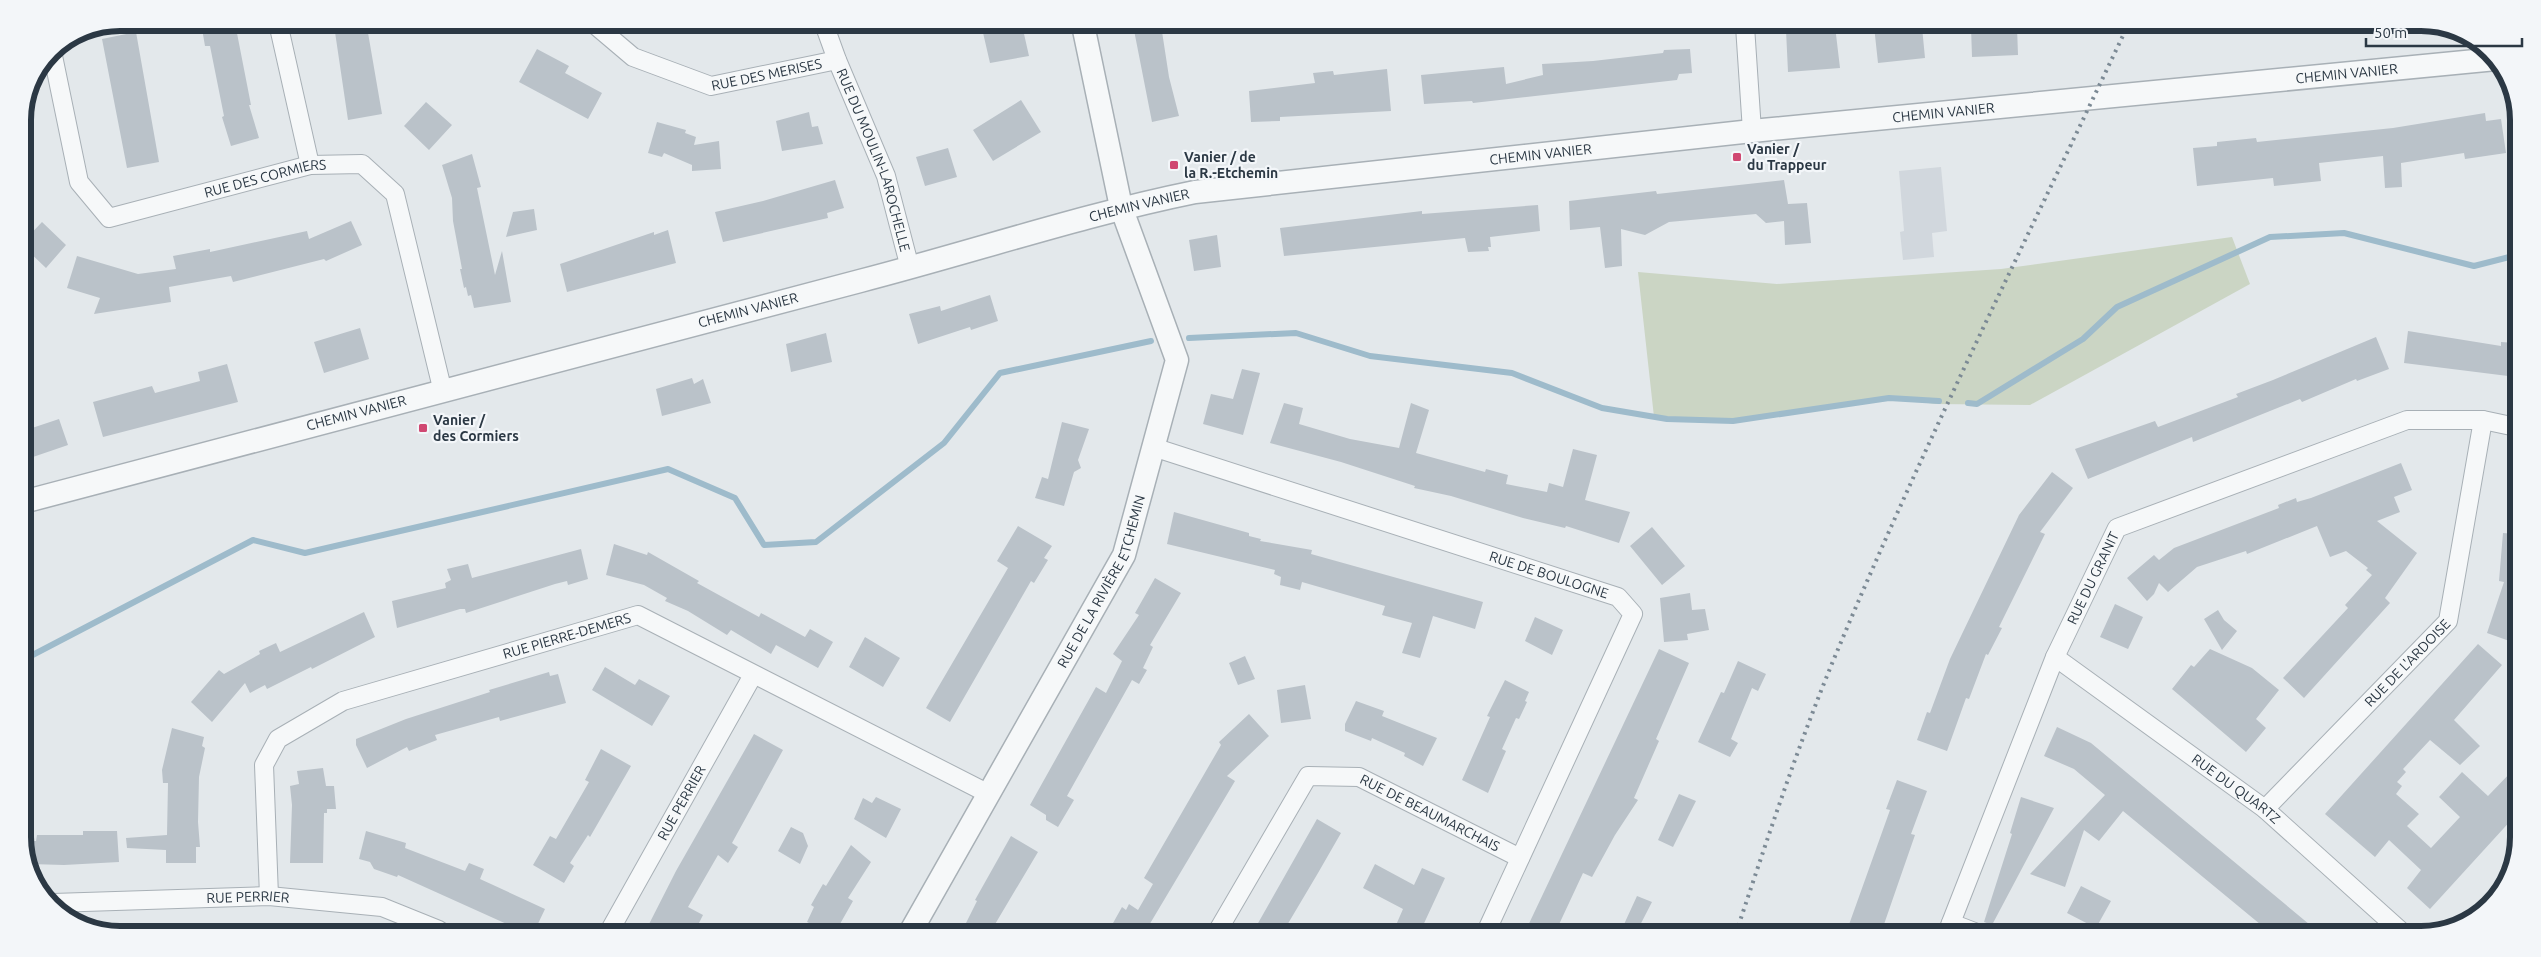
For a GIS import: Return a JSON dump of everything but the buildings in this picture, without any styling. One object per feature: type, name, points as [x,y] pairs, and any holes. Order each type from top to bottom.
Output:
[{"type":"street","points":[[280,31],[310,165]]},
{"type":"street","name":"RUE DES MERISES","points":[[602,31],[633,57],[711,86],[837,60]]},
{"type":"street","name":"RUE DU MOULIN-LAROCHELLE","points":[[827,31],[886,176],[910,268]]},
{"type":"street","name":"RUE DE LA RIVIÈRE ETCHEMIN","points":[[914,926],[1124,556],[1177,360],[1121,207],[1083,31]]},
{"type":"street","points":[[1745,31],[1752,131]]},
{"type":"street","name":"CHEMIN VANIER","points":[[31,500],[442,388],[910,268],[1121,207],[1195,192],[1752,131],[2486,60]]},
{"type":"street","name":"RUE DES CORMIERS","points":[[54,61],[79,182],[109,218],[310,165],[362,164],[395,194],[442,388]]},
{"type":"street","name":"RUE DU GRANIT","points":[[1950,926],[2055,657],[2117,528],[2407,420],[2483,420],[2510,426]]},
{"type":"street","name":"RUE DE L'ARDOISE","points":[[2265,809],[2448,621],[2483,420]]},
{"type":"street","name":"RUE DE BOULOGNE","points":[[1153,447],[1618,596],[1633,614],[1489,926]]},
{"type":"street","name":"RUE PIERRE-DEMERS","points":[[269,896],[264,765],[278,739],[343,701],[638,615],[989,794]]},
{"type":"street","name":"RUE DU QUARTZ","points":[[2055,657],[2265,809],[2395,926]]},
{"type":"street","name":"RUE PERRIER","points":[[612,926],[753,675]]},
{"type":"street","name":"RUE DE BEAUMARCHAIS","points":[[1220,926],[1308,776],[1359,777],[1520,858]]},
{"type":"street","name":"RUE PERRIER","points":[[61,903],[269,896],[382,907],[429,926]]},
{"type":"shaded area","points":[[1941,167],[1947,231],[1932,233],[1934,257],[1903,260],[1900,232],[1904,231],[1899,171]]},
{"type":"green space","points":[[2232,237],[2250,284],[2030,405],[1936,404],[1889,398],[1733,421],[1654,417],[1638,272],[1777,284],[2001,269]]},
{"type":"waterway","points":[[1968,403],[1977,404],[2083,339],[2117,307],[2270,237],[2344,233],[2474,266],[2510,257]]},
{"type":"waterway","points":[[1189,338],[1296,333],[1370,356],[1512,373],[1602,408],[1667,419],[1733,421],[1889,398],[1939,401]]},
{"type":"waterway","points":[[31,656],[253,540],[305,553],[668,469],[735,498],[764,545],[816,542],[944,443],[1000,373],[1151,341]]},
{"type":"railway","points":[[1738,926],[1805,732],[1865,585],[1975,345],[2125,31]]},
{"type":"place","name":"Vanier / du Trappeur","points":[[1737,157]]},
{"type":"place","name":"Vanier / de la R.-Etchemin","points":[[1174,165]]},
{"type":"place","name":"Vanier / des Cormiers","points":[[423,428]]}]
